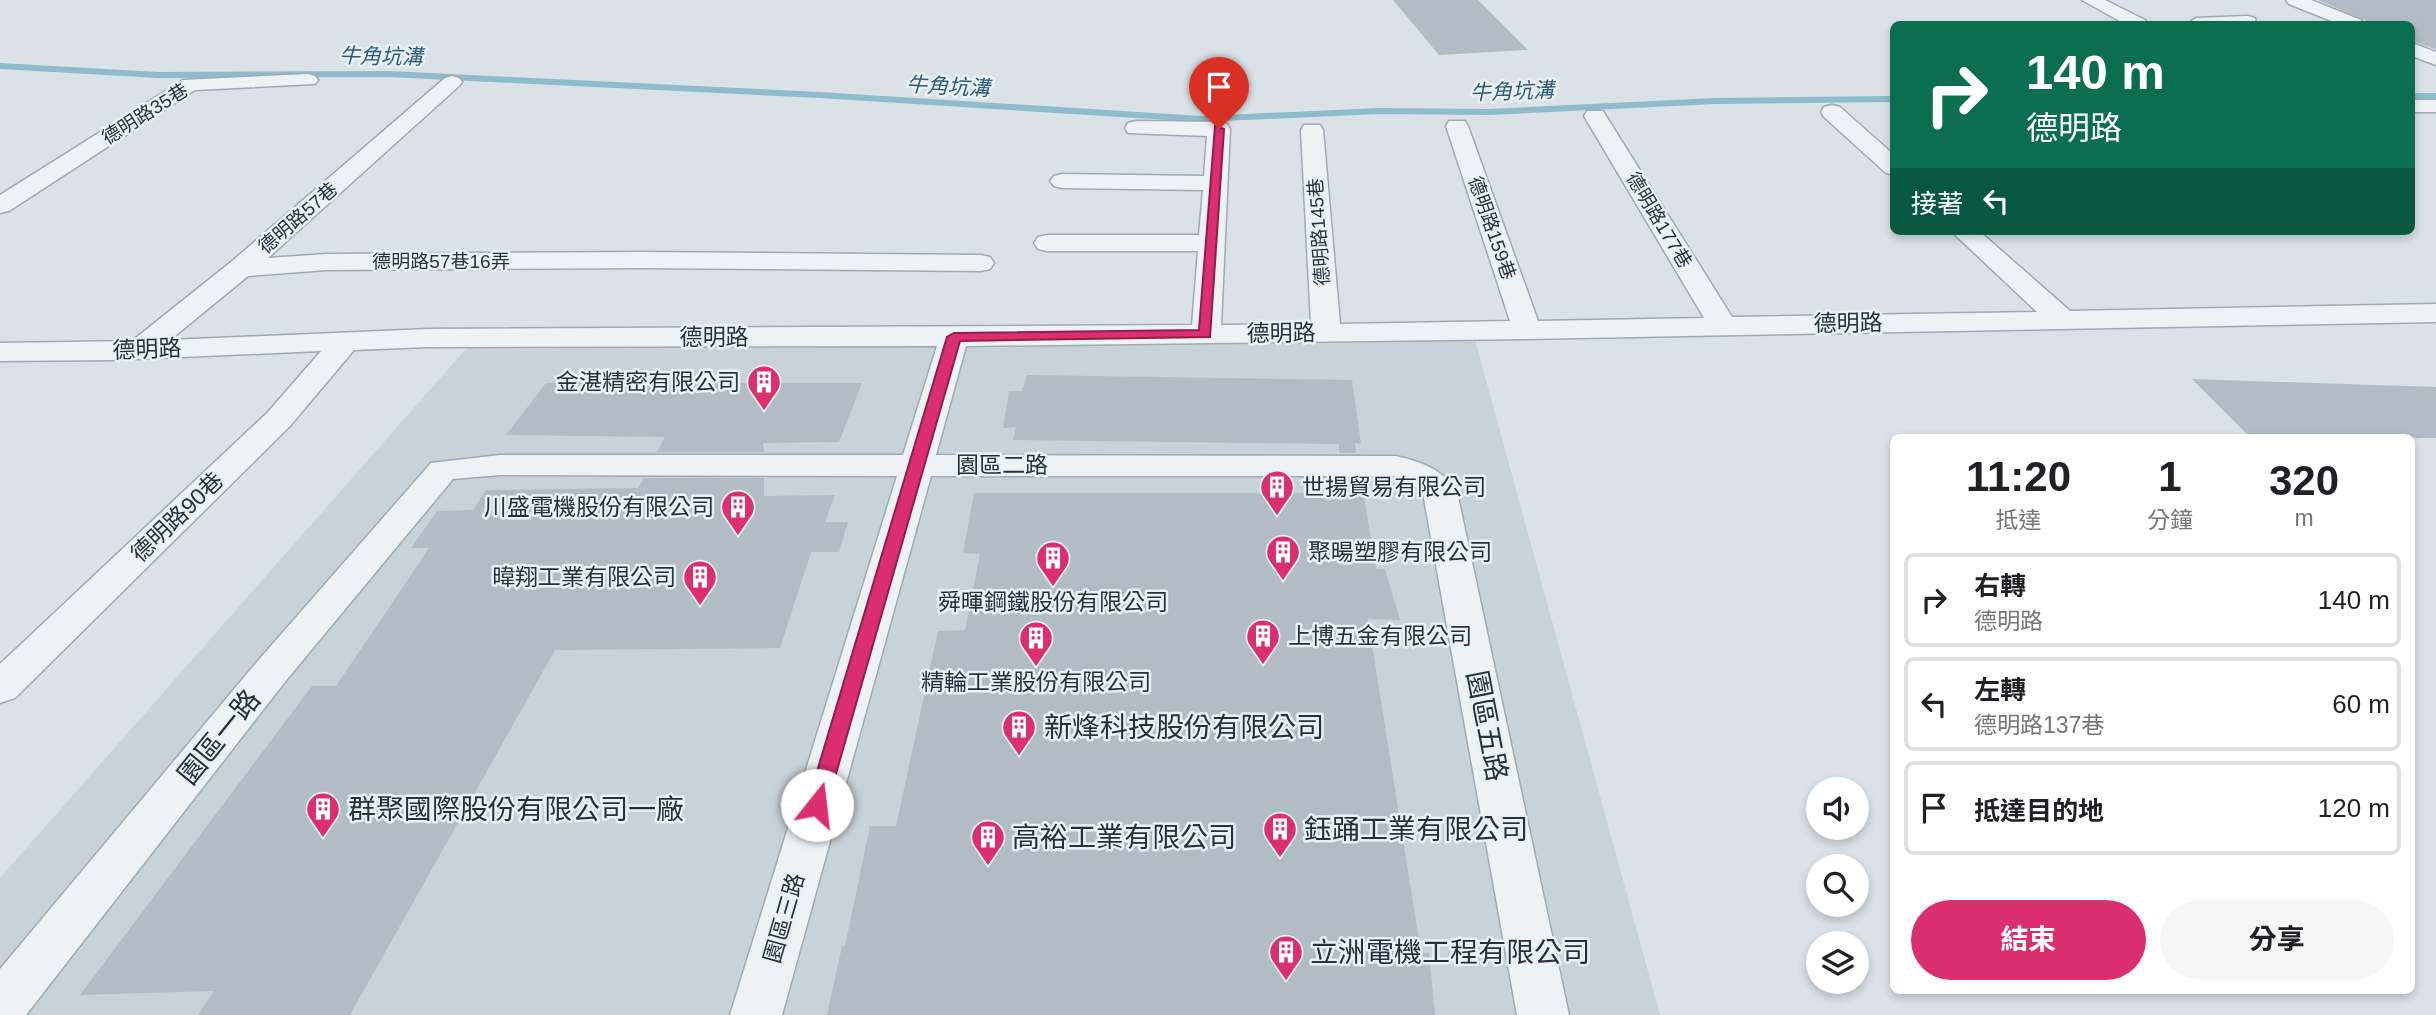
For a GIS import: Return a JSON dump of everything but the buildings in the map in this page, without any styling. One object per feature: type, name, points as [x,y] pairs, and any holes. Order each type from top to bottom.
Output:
[{"type":"street","points":[[2091,0],[2132,21]]},
{"type":"street","points":[[2295,0],[2347,21]]},
{"type":"street","points":[[2415,50],[2436,59]]},
{"type":"street","name":"德明路35巷","points":[[0,206],[190,84],[308,79]]},
{"type":"street","name":"德明路57巷","points":[[139,349],[241,268],[452,82]]},
{"type":"street","points":[[2415,92],[2436,92]]},
{"type":"street","points":[[2415,106],[2436,106]]},
{"type":"street","points":[[1832,112],[1890,164]]},
{"type":"street","name":"德明路177巷","points":[[1595,116],[1723,324]]},
{"type":"street","name":"德明路159巷","points":[[1457,126],[1527,330]]},
{"type":"street","points":[[1136,128],[1219,129],[1206,334]]},
{"type":"street","name":"德明路145巷","points":[[1312,130],[1326,333]]},
{"type":"street","points":[[1062,181],[1215,183]]},
{"type":"street","points":[[1968,235],[2063,320]]},
{"type":"street","points":[[1047,243],[1211,243]]},
{"type":"street","name":"德明路57巷16弄","points":[[241,268],[327,262],[643,260],[981,264]]},
{"type":"street","name":"德明路","points":[[0,352],[428,338],[1326,333],[2436,313]]},
{"type":"street","name":"園區三路","points":[[756,1015],[954,337]]},
{"type":"street","name":"德明路90巷","points":[[0,688],[279,419],[347,340]]},
{"type":"street","name":"園區二路","points":[[443,470],[500,465],[1396,467],[1415,471],[1432,481]]},
{"type":"street","name":"園區一路","points":[[0,1008],[270,673],[443,470]]},
{"type":"street","name":"園區五路","points":[[1432,481],[1440,492],[1444,506],[1543,1015]]},
{"type":"shaded area","points":[[1472,329],[1660,1015],[0,1015],[0,878],[479,334]]},
{"type":"waterway","name":"牛角坑溝","points":[[0,66],[158,75],[389,74],[819,95],[1201,119],[1379,111],[1490,112],[1715,101],[1890,99]]},
{"type":"waterway","name":"牛角坑溝","points":[[2415,96],[2436,96]]},
{"type":"place","name":"金湛精密有限公司","points":[[764,412]]},
{"type":"place","name":"世揚貿易有限公司","points":[[1277,517]]},
{"type":"place","name":"川盛電機股份有限公司","points":[[738,537]]},
{"type":"place","name":"聚暘塑膠有限公司","points":[[1283,582]]},
{"type":"place","name":"舜暉鋼鐵股份有限公司","points":[[1053,588]]},
{"type":"place","name":"暐翔工業有限公司","points":[[700,607]]},
{"type":"place","name":"上博五金有限公司","points":[[1263,666]]},
{"type":"place","name":"精輪工業股份有限公司","points":[[1036,668]]},
{"type":"place","name":"新烽科技股份有限公司","points":[[1019,757]]},
{"type":"place","name":"群聚國際股份有限公司一廠","points":[[323,839]]},
{"type":"place","name":"鈺踊工業有限公司","points":[[1280,859]]},
{"type":"place","name":"高裕工業有限公司","points":[[988,867]]},
{"type":"place","name":"立洲電機工程有限公司","points":[[1286,982]]},
{"type":"route","points":[[817,805],[954,337],[1206,334],[1219,129]]}]
